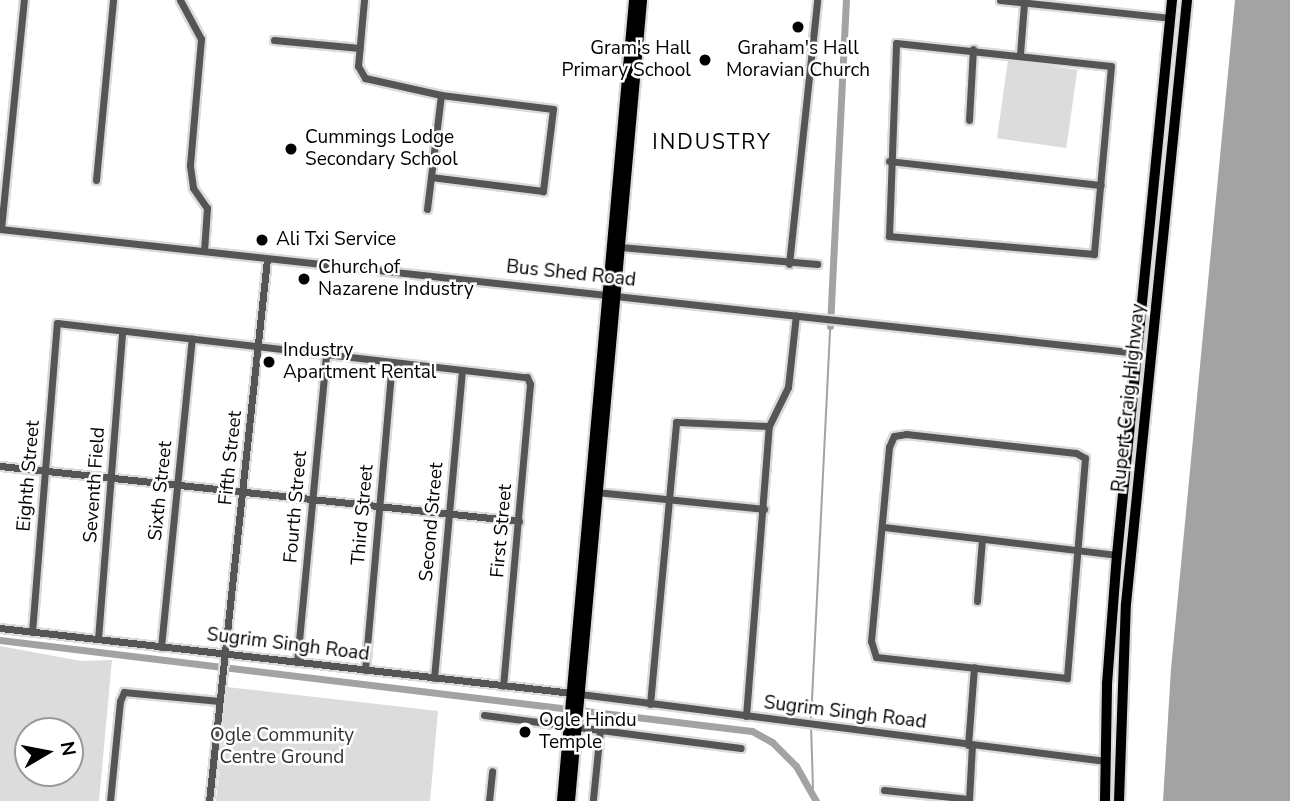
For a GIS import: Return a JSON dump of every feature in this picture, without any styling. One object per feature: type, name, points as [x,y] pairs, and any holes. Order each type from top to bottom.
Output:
[{"type":"main road","points":[[562,801],[573,725],[597,492],[634,0]]},
{"type":"main road","points":[[576,695],[611,294],[620,247],[642,0]]},
{"type":"main road","name":"Rupert Craig Highway","points":[[1105,801],[1117,555],[1172,0]]},
{"type":"main road","name":"Rupert Craig Highway","points":[[1119,801],[1126,604],[1187,0]]},
{"type":"main road","points":[[570,801],[573,725]]},
{"type":"street","points":[[0,229],[24,0]]},
{"type":"street","points":[[96,180],[113,0]]},
{"type":"street","points":[[180,0],[201,39],[190,166],[193,188],[207,208],[204,251]]},
{"type":"street","points":[[365,0],[358,62],[360,73],[369,80],[441,95],[553,109],[543,191],[431,177]]},
{"type":"street","points":[[789,264],[817,0]]},
{"type":"street","points":[[1000,0],[1070,4],[1170,18]]},
{"type":"street","points":[[1020,54],[1024,3]]},
{"type":"street","points":[[274,40],[360,48]]},
{"type":"street","points":[[896,43],[1020,54],[1111,66],[1097,248],[1089,255],[890,236],[889,161],[896,43]]},
{"type":"street","points":[[969,120],[974,49]]},
{"type":"street","points":[[427,209],[441,95]]},
{"type":"street","points":[[889,161],[1101,184]]},
{"type":"street","name":"Bus Shed Road","points":[[0,229],[1138,353]]},
{"type":"street","points":[[620,247],[789,264],[817,264]]},
{"type":"street","name":"Fifth Street","points":[[209,801],[267,259]]},
{"type":"street","points":[[746,716],[769,426],[788,387],[796,315]]},
{"type":"street","name":"Eighth Street","points":[[32,632],[57,323],[122,332]]},
{"type":"street","points":[[122,332],[462,370]]},
{"type":"street","name":"Seventh Field","points":[[98,639],[122,332]]},
{"type":"street","name":"Sixth Street","points":[[161,647],[192,339]]},
{"type":"street","name":"Fourth Street","points":[[298,662],[326,354]]},
{"type":"street","name":"Third Street","points":[[365,670],[392,362]]},
{"type":"street","name":"First Street","points":[[462,370],[529,379],[503,686]]},
{"type":"street","name":"Second Street","points":[[434,678],[462,370]]},
{"type":"street","points":[[650,704],[677,421],[769,426]]},
{"type":"street","points":[[894,436],[1076,453],[1086,464],[1081,551],[1067,678],[876,657],[871,641],[883,527],[889,447],[894,436]]},
{"type":"street","points":[[0,466],[243,494],[519,521]]},
{"type":"street","points":[[597,492],[764,509]]},
{"type":"street","points":[[883,527],[1117,555]]},
{"type":"street","points":[[977,601],[982,539]]},
{"type":"street","name":"Sugrim Singh Road","points":[[0,628],[226,657],[298,662],[503,686],[1106,761]]},
{"type":"street","points":[[884,790],[969,800],[974,667]]},
{"type":"street","points":[[110,801],[120,701],[124,692],[219,701]]},
{"type":"street","points":[[484,715],[741,748]]},
{"type":"street","points":[[593,799],[600,730]]},
{"type":"street","points":[[489,801],[492,771]]},
{"type":"green space","points":[[1008,60],[1077,70],[1066,148],[997,138]]},
{"type":"green space","points":[[0,646],[81,661],[112,660],[99,801],[0,801]]},
{"type":"green space","name":"Ogle Community Centre Ground","points":[[227,687],[438,711],[430,801],[216,801]]},
{"type":"shaded area","points":[[1235,0],[1290,0],[1290,801],[1163,801],[1171,669]]},
{"type":"waterway","points":[[830,326],[846,0]]},
{"type":"waterway","points":[[811,720],[830,326]]},
{"type":"waterway","points":[[0,640],[752,731],[772,742],[796,766],[816,801]]},
{"type":"waterway","points":[[811,725],[813,789]]},
{"type":"place","name":"Graham's Hall Moravian Church","points":[[798,27]]},
{"type":"place","name":"Gram's Hall Primary School","points":[[705,60]]},
{"type":"place","name":"Cummings Lodge Secondary School","points":[[291,149]]},
{"type":"place","name":"Ali Txi Service","points":[[262,240]]},
{"type":"place","name":"Church of Nazarene Industry","points":[[304,279]]},
{"type":"place","name":"Industry Apartment Rental","points":[[269,362]]},
{"type":"place","name":"Ogle Hindu Temple","points":[[525,732]]},
{"type":"district","name":"INDUSTRY","points":[[712,142]]}]
